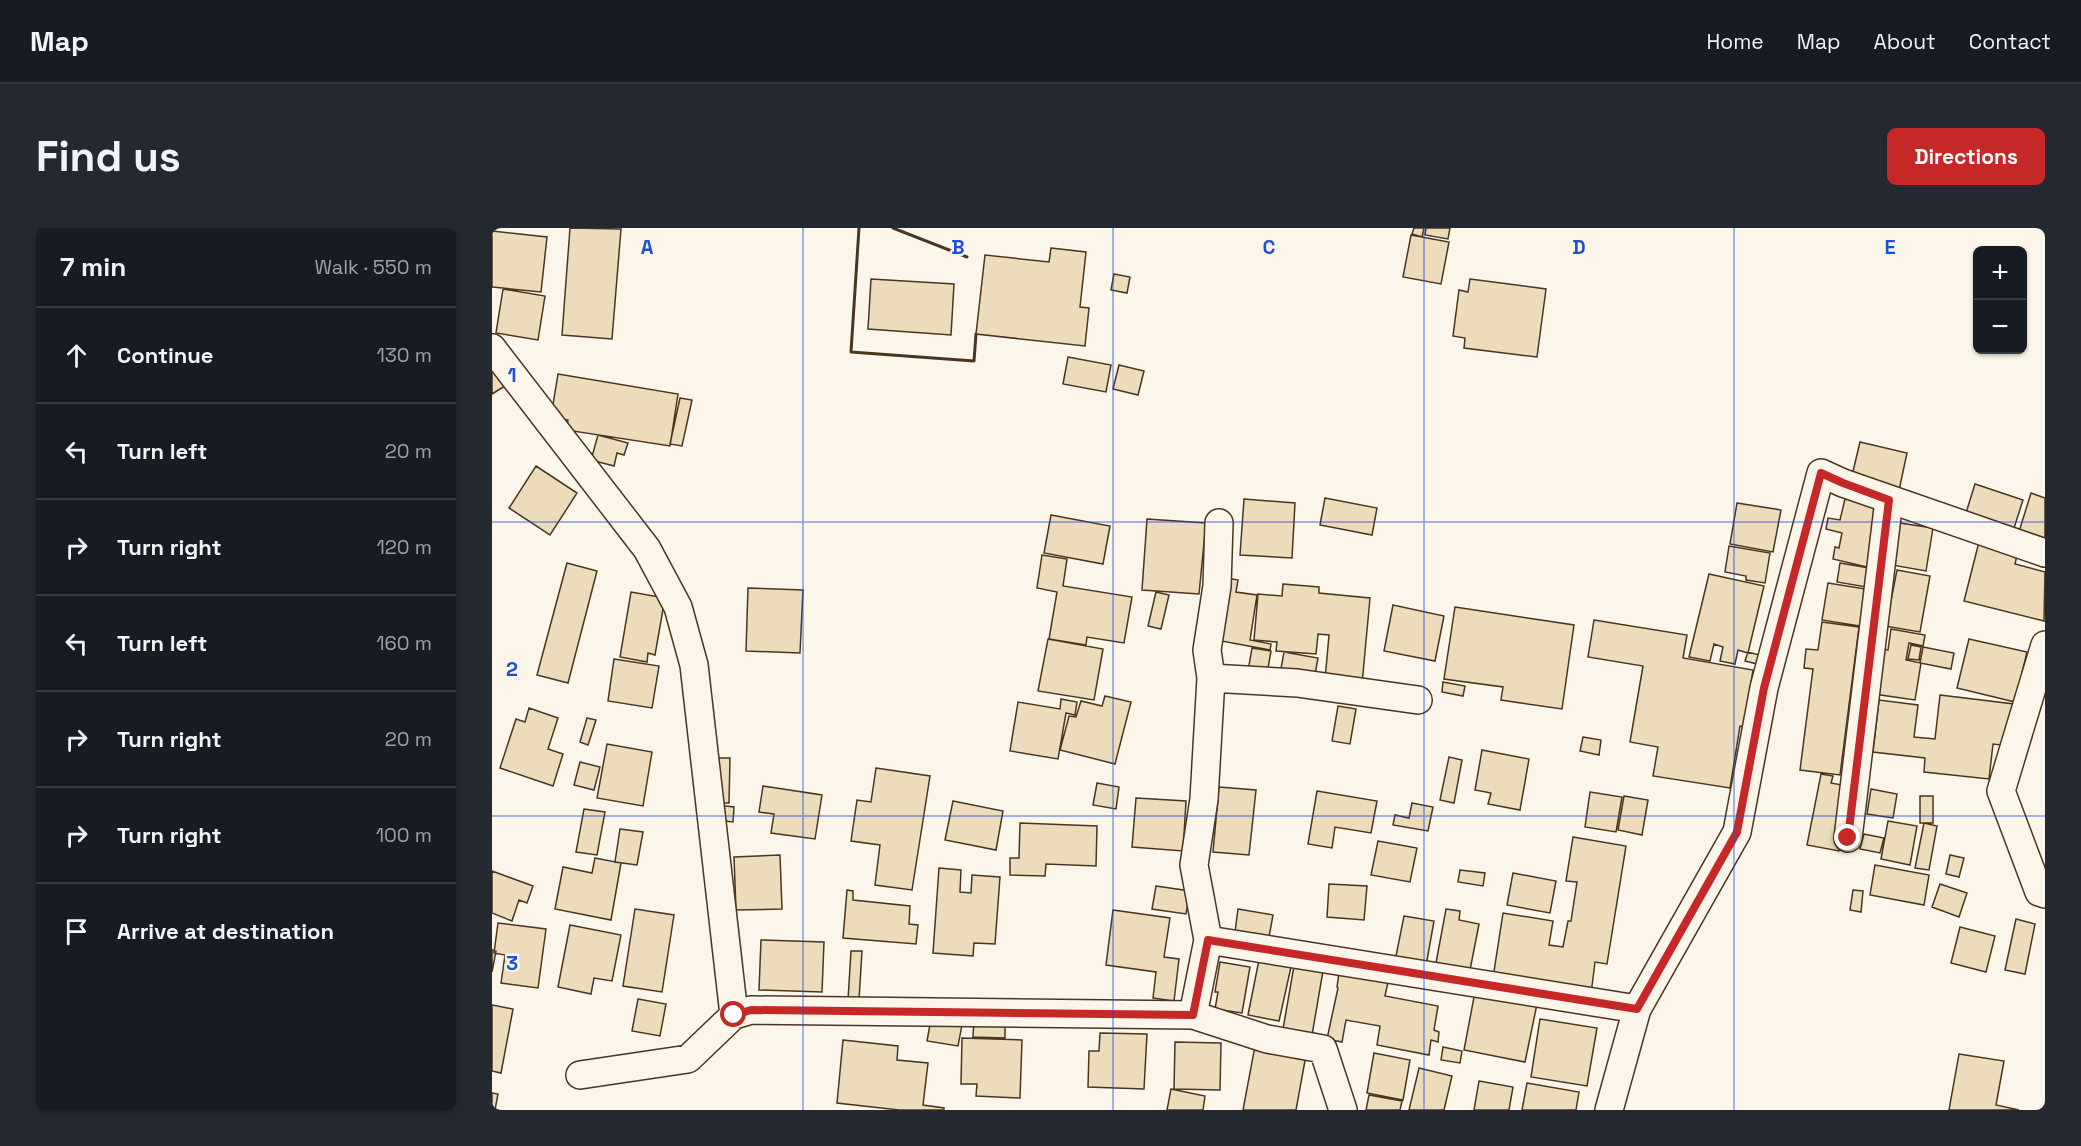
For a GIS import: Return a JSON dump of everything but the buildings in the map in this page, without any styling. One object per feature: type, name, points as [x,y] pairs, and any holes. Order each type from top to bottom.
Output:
[{"type":"street","points":[[492,348],[647,549],[678,607],[694,665],[734,1015]]},
{"type":"street","points":[[1610,1110],[1637,1009],[1737,832],[1764,688],[1821,473],[1889,500],[2045,553]]},
{"type":"street","points":[[1848,838],[1889,500]]},
{"type":"street","points":[[1193,1015],[1208,940],[1194,865],[1204,800],[1211,678],[1207,650],[1217,586],[1220,523]]},
{"type":"street","points":[[2045,645],[2001,791],[2039,891],[2045,894]]},
{"type":"street","points":[[1211,678],[1297,683],[1418,700]]},
{"type":"street","points":[[1208,940],[1637,1009]]},
{"type":"street","points":[[580,1075],[688,1059],[734,1015],[751,1010],[1193,1015],[1267,1039],[1323,1049],[1343,1110]]},
{"type":"wall","points":[[859,228],[851,352],[974,361],[976,334]]},
{"type":"wall","points":[[893,228],[967,257]]},
{"type":"route","points":[[734,1015],[751,1010],[1193,1015],[1208,940],[1637,1009],[1737,832],[1764,688],[1821,473],[1889,500],[1848,838]]}]
